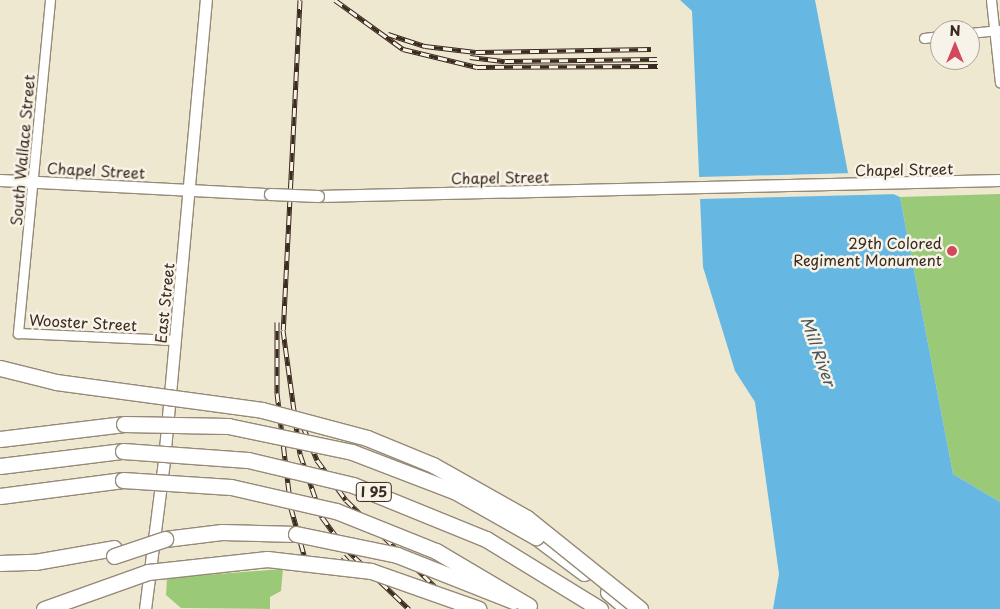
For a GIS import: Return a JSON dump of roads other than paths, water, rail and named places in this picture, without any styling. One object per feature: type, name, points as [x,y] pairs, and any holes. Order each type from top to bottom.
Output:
[{"type":"highway","points":[[0,368],[56,382],[262,410],[367,438],[457,477],[527,518],[640,609]]},
{"type":"highway","points":[[0,439],[95,425],[187,423],[271,432],[352,452],[436,483],[496,513],[557,552],[628,609]]},
{"type":"highway","name":"I 95","points":[[0,466],[68,455],[141,451],[212,455],[284,466],[379,494],[453,524],[517,557],[600,609]]},
{"type":"highway","name":"I 95","points":[[0,496],[123,480],[196,482],[266,493],[395,533],[469,568],[531,607]]},
{"type":"highway","points":[[0,574],[114,552],[165,538],[258,532],[336,540],[416,562],[486,593],[531,607]]},
{"type":"highway","points":[[0,563],[114,552]]},
{"type":"highway","points":[[44,609],[148,572],[267,559],[371,571],[479,609]]},
{"type":"main road","name":"East Street","points":[[145,609],[175,340],[206,0]]},
{"type":"main road","name":"Chapel Street","points":[[0,180],[318,196],[900,184],[1000,180]]},
{"type":"street","name":"South Wallace Street","points":[[18,332],[50,0]]},
{"type":"street","points":[[991,0],[997,30],[1000,83]]},
{"type":"street","points":[[980,32],[997,30]]},
{"type":"street","points":[[924,38],[930,37]]},
{"type":"street","name":"Wooster Street","points":[[18,332],[175,340]]},
{"type":"water","name":"Mill River","points":[[680,0],[815,0],[848,173],[900,197],[953,474],[1000,502],[1000,609],[773,609],[779,574],[755,402],[735,371],[703,267],[692,11]]},
{"type":"railway","points":[[300,0],[283,330],[300,454],[322,517],[342,545],[409,609]]},
{"type":"railway","points":[[335,0],[403,49],[477,67],[658,66]]},
{"type":"railway","points":[[388,34],[425,46],[476,52],[651,49]]},
{"type":"railway","points":[[470,57],[505,61],[657,59]]},
{"type":"railway","points":[[277,322],[277,393],[291,508],[304,555]]},
{"type":"railway","points":[[297,412],[317,460],[346,500],[458,609]]},
{"type":"railway","points":[[343,556],[361,576]]},
{"type":"place","name":"29th Colored Regiment Monument","points":[[952,251]]}]
